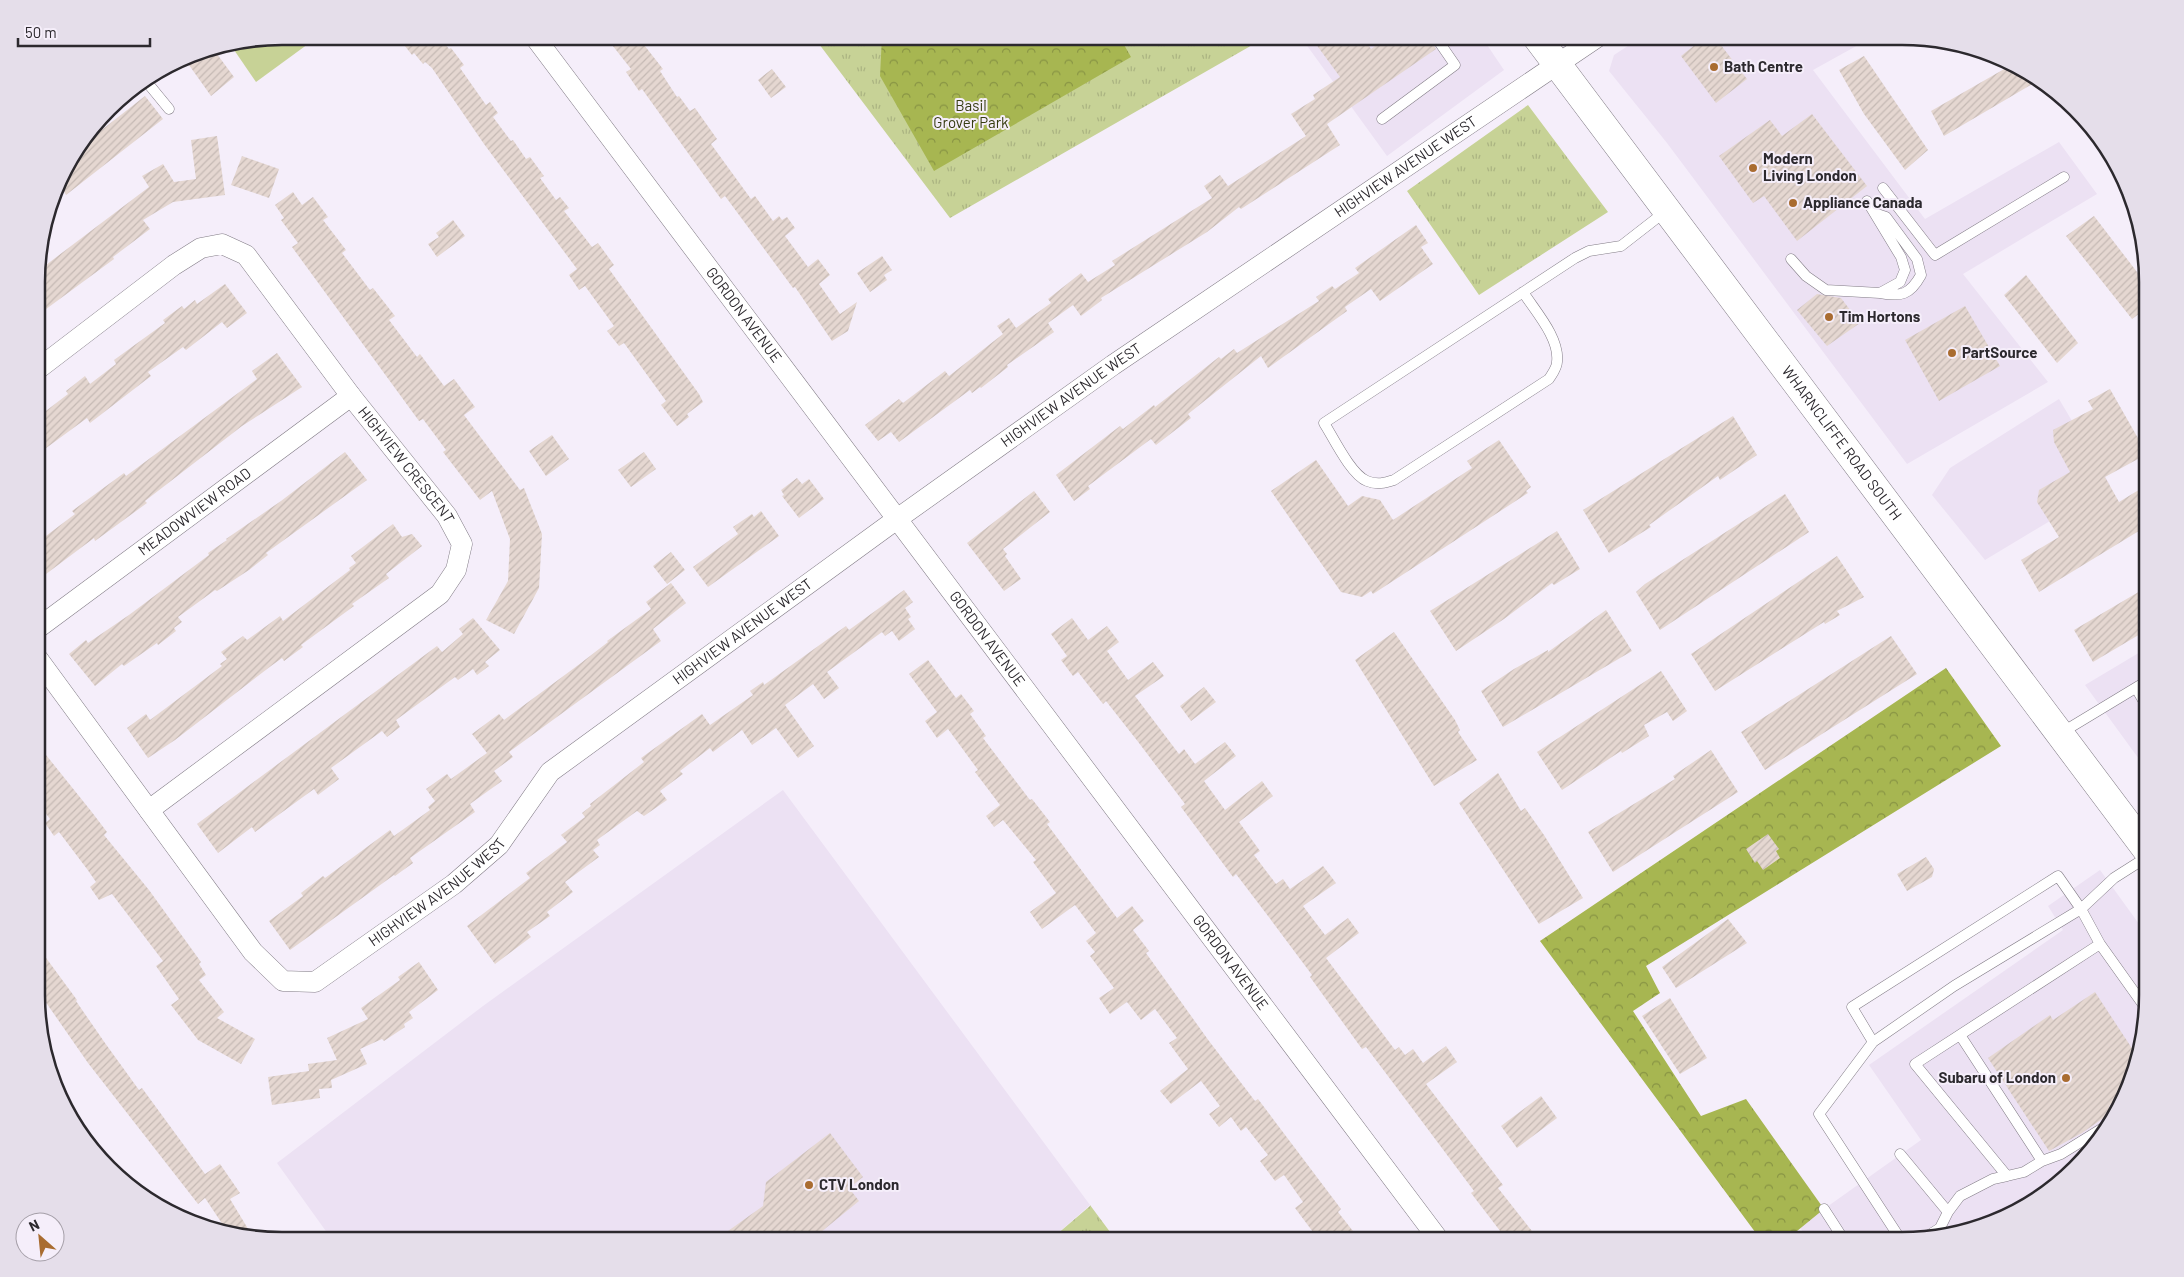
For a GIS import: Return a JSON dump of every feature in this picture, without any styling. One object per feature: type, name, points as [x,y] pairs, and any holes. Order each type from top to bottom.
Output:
[{"type":"main road","name":"WHARNCLIFFE ROAD SOUTH","points":[[1543,45],[2139,839]]},
{"type":"street","name":"GORDON AVENUE","points":[[541,45],[1433,1232]]},
{"type":"street","name":"HIGHVIEW AVENUE WEST","points":[[45,669],[253,952],[283,981],[315,982],[454,884],[499,845],[550,772],[1112,365],[1585,45]]},
{"type":"street","name":"HIGHVIEW CRESCENT","points":[[45,364],[174,265],[201,248],[222,244],[246,255],[351,396],[447,516],[462,544],[456,570],[440,594],[149,810]]},
{"type":"street","name":"MEADOWVIEW ROAD","points":[[45,623],[351,396]]},
{"type":"lane","points":[[1382,119],[1455,65],[1441,45]]},
{"type":"lane","points":[[150,86],[169,109]]},
{"type":"lane","points":[[1883,188],[1935,255],[2064,177]]},
{"type":"lane","points":[[1867,201],[1877,214],[1878,222],[1902,257],[1905,270],[1900,282],[1880,293]]},
{"type":"lane","points":[[1523,292],[1550,334],[1558,351],[1557,364],[1549,379],[1394,480],[1381,484],[1365,480],[1350,465],[1324,423],[1523,292],[1589,251],[1621,246],[1667,210]]},
{"type":"lane","points":[[1791,259],[1806,276],[1826,290],[1880,293],[1896,296],[1905,294],[1916,284],[1921,275],[1917,259],[1886,217],[1877,214]]},
{"type":"lane","points":[[2060,734],[2139,686]]},
{"type":"lane","points":[[2136,688],[2139,693]]},
{"type":"lane","points":[[1896,1232],[1820,1114],[1873,1042],[1954,986],[2081,909],[2114,878],[2139,862]]},
{"type":"lane","points":[[1873,1042],[1852,1007],[2058,876],[2081,909],[2100,944],[2139,998]]},
{"type":"lane","points":[[2007,1176],[1915,1064],[2100,944]]},
{"type":"lane","points":[[1960,1035],[2042,1162]]},
{"type":"lane","points":[[1939,1229],[1960,1196],[1993,1179],[2024,1172],[2062,1154],[2093,1134]]},
{"type":"lane","points":[[1900,1154],[1948,1212]]},
{"type":"lane","points":[[1824,1209],[1839,1232]]},
{"type":"shaded area","points":[[1307,45],[1487,45],[1504,70],[1387,156]]},
{"type":"shaded area","points":[[1629,45],[1858,45],[1813,70],[1925,219],[2059,142],[2097,194],[1963,274],[2048,382],[1907,464],[1667,143],[1609,71],[1614,55]]},
{"type":"shaded area","points":[[2059,399],[2110,485],[1985,560],[1932,495],[1950,468]]},
{"type":"shaded area","points":[[2139,653],[2139,759],[2085,685]]},
{"type":"shaded area","points":[[783,790],[1090,1205],[1059,1232],[327,1232],[277,1163],[483,1006]]},
{"type":"shaded area","points":[[2100,870],[2139,924],[2139,995],[2137,1026],[2131,1056],[2115,1100],[2090,1139],[2058,1173],[2033,1192],[2007,1208],[1963,1224],[1933,1230],[1902,1232],[1803,1232],[1800,1228],[1824,1209],[1921,1140],[1869,1065],[2063,930],[2048,906]]},
{"type":"green space","points":[[307,45],[256,82],[234,50],[251,47]]},
{"type":"green space","name":"Basil Grover Park","points":[[820,45],[1252,45],[950,218]]},
{"type":"green space","points":[[882,45],[1124,45],[1131,57],[934,171],[880,76]]},
{"type":"green space","points":[[1528,105],[1608,212],[1479,295],[1407,191]]},
{"type":"green space","points":[[1946,668],[2001,746],[1646,966],[1660,993],[1633,1011],[1701,1116],[1746,1099],[1824,1209],[1796,1232],[1755,1232],[1540,941]]},
{"type":"green space","points":[[1090,1206],[1110,1232],[1060,1232]]},
{"type":"building","points":[[404,45],[446,45],[449,49],[451,48],[464,65],[460,68],[486,105],[490,102],[498,113],[493,117],[511,141],[513,140],[526,159],[530,157],[544,176],[540,178],[556,200],[560,197],[569,208],[564,211],[592,247],[598,243],[614,265],[609,269],[703,402],[687,414],[689,417],[677,426],[661,405],[666,401],[624,343],[619,346],[607,331],[614,326],[585,286],[579,290],[569,275],[577,269],[484,144],[432,68],[425,62],[423,64],[414,53],[412,55]]},
{"type":"building","points":[[612,45],[644,45],[663,69],[660,71],[677,97],[679,96],[690,111],[695,108],[717,139],[711,144],[751,199],[755,196],[773,221],[779,216],[782,220],[787,217],[795,228],[785,236],[808,267],[818,259],[830,275],[819,284],[840,314],[857,302],[848,331],[832,341],[795,287],[793,288],[725,196],[721,199],[642,89],[639,91],[626,72],[631,69]]},
{"type":"building","points":[[1317,45],[1368,45],[1371,49],[1377,45],[1434,45],[1436,49],[1327,124],[1340,145],[1241,209],[1239,207],[1207,232],[1101,298],[1102,300],[1081,316],[1073,305],[1048,323],[1054,332],[1007,365],[1008,367],[981,388],[972,393],[970,390],[899,442],[891,432],[878,441],[865,425],[899,399],[903,403],[945,371],[949,376],[1003,334],[997,326],[1009,318],[1016,328],[1051,303],[1048,299],[1081,273],[1088,282],[1115,265],[1112,261],[1212,198],[1204,186],[1220,175],[1228,186],[1306,136],[1291,114],[1315,99],[1313,95],[1340,77]]},
{"type":"building","name":"Bath Centre","points":[[1695,45],[1721,45],[1747,79],[1716,103],[1681,56]]},
{"type":"building","points":[[217,54],[234,77],[211,96],[189,64]]},
{"type":"building","points":[[1864,56],[1928,150],[1905,170],[1864,114],[1839,70]]},
{"type":"building","points":[[2005,68],[2032,84],[1944,136],[1931,111]]},
{"type":"building","points":[[772,69],[786,87],[771,98],[758,80]]},
{"type":"building","points":[[145,96],[163,119],[66,195],[64,191],[69,177],[99,132]]},
{"type":"building","points":[[1812,114],[1867,186],[1797,241],[1764,196],[1753,203],[1719,156],[1770,120],[1782,136]]},
{"type":"building","points":[[217,136],[225,195],[173,202],[143,220],[150,229],[113,257],[114,259],[45,310],[46,265],[149,187],[142,176],[163,164],[174,182],[196,179],[191,140]]},
{"type":"building","points":[[242,156],[279,169],[269,198],[231,185]]},
{"type":"building","points":[[293,192],[302,205],[313,197],[328,217],[323,220],[346,250],[342,253],[370,290],[373,288],[395,316],[389,320],[417,357],[420,354],[444,386],[454,379],[475,407],[464,415],[520,490],[524,488],[542,534],[539,588],[514,634],[486,620],[508,581],[510,539],[492,491],[480,500],[443,452],[446,450],[423,419],[419,421],[292,247],[298,243],[281,220],[284,218],[275,205]]},
{"type":"building","points":[[2094,216],[2138,274],[2139,314],[2132,319],[2066,236]]},
{"type":"building","points":[[453,220],[465,236],[437,257],[428,244],[439,237],[436,233]]},
{"type":"building","points":[[1416,225],[1428,243],[1421,247],[1433,264],[1380,301],[1371,289],[1345,307],[1347,311],[1268,368],[1261,356],[1188,414],[1191,418],[1156,445],[1151,439],[1088,486],[1090,489],[1074,501],[1056,475],[1120,426],[1123,429],[1154,405],[1155,407],[1219,357],[1221,359],[1234,349],[1237,353],[1319,301],[1316,297],[1332,286],[1335,289],[1359,273],[1355,268]]},
{"type":"building","points":[[882,256],[892,270],[884,275],[887,280],[870,292],[857,273]]},
{"type":"building","points":[[2026,275],[2078,343],[2057,363],[2004,295]]},
{"type":"building","points":[[225,284],[247,313],[227,328],[222,322],[186,350],[183,347],[148,372],[151,376],[90,423],[87,418],[45,449],[45,412],[68,394],[66,391],[85,376],[90,384],[116,364],[114,360],[165,323],[163,320],[182,306],[184,309],[195,300],[197,304]]},
{"type":"building","name":"Tim Hortons","points":[[1817,294],[1841,298],[1860,323],[1827,346],[1797,310]]},
{"type":"building","name":"PartSource","points":[[1965,306],[2000,366],[1939,401],[1905,340]]},
{"type":"building","points":[[277,353],[302,387],[242,426],[145,501],[147,503],[95,541],[94,538],[45,575],[45,537],[75,514],[72,511],[124,473],[126,476],[257,379],[252,371]]},
{"type":"building","points":[[2110,389],[2139,440],[2139,458],[2105,477],[2119,502],[2139,490],[2139,531],[2039,592],[2021,560],[2059,537],[2037,502],[2039,490],[2070,472],[2054,442],[2053,430],[2093,409],[2088,401]]},
{"type":"building","points":[[1733,416],[1757,455],[1720,480],[1718,476],[1649,525],[1651,527],[1609,553],[1583,510]]},
{"type":"building","points":[[552,435],[569,459],[546,476],[529,451]]},
{"type":"building","points":[[1499,440],[1531,487],[1526,491],[1528,493],[1373,594],[1371,591],[1362,597],[1341,592],[1271,491],[1316,460],[1348,506],[1362,496],[1380,500],[1393,520],[1472,468],[1467,461]]},
{"type":"building","points":[[345,452],[367,480],[266,553],[268,555],[249,570],[217,591],[215,590],[178,617],[182,622],[174,628],[176,631],[158,645],[157,643],[124,666],[122,664],[95,686],[69,654],[86,640],[88,643],[129,615],[209,555],[208,553],[226,539],[281,501]]},
{"type":"building","points":[[644,452],[656,469],[631,487],[618,470]]},
{"type":"building","points":[[797,478],[802,484],[809,479],[824,499],[799,518],[782,496],[784,495],[781,490]]},
{"type":"building","points":[[1034,491],[1050,512],[1003,549],[1007,554],[1005,556],[1021,579],[1004,591],[967,543]]},
{"type":"building","points":[[1785,494],[1809,532],[1660,630],[1636,592],[1645,584]]},
{"type":"building","points":[[761,511],[779,536],[708,587],[693,567],[738,534],[733,527],[752,514],[754,517]]},
{"type":"building","points":[[393,524],[402,537],[412,534],[422,546],[386,574],[389,578],[352,604],[354,606],[301,645],[303,647],[284,661],[282,658],[175,740],[148,758],[127,728],[146,714],[150,720],[222,666],[220,664],[227,659],[221,652],[243,636],[247,640],[280,616],[283,621],[350,570],[349,568],[356,563],[351,556]]},
{"type":"building","points":[[1557,531],[1580,569],[1554,585],[1552,583],[1504,619],[1456,651],[1430,611]]},
{"type":"building","points":[[671,552],[685,570],[667,584],[653,566]]},
{"type":"building","points":[[1837,556],[1864,597],[1837,611],[1840,615],[1825,624],[1824,622],[1715,691],[1691,654]]},
{"type":"building","points":[[671,583],[686,603],[653,629],[661,641],[509,752],[513,757],[494,771],[502,781],[470,804],[475,812],[410,858],[413,863],[290,950],[269,921],[303,896],[301,893],[323,876],[325,878],[390,830],[394,836],[430,810],[428,807],[435,801],[426,789],[447,774],[451,779],[487,753],[472,734],[499,714],[504,720],[581,663],[607,641],[651,609],[646,602]]},
{"type":"building","points":[[904,590],[913,602],[905,608],[911,617],[908,619],[915,629],[899,641],[892,631],[885,636],[882,632],[827,672],[839,688],[824,699],[813,684],[785,705],[814,746],[798,758],[776,728],[752,745],[742,730],[713,752],[710,748],[680,771],[683,774],[660,791],[667,800],[644,816],[637,811],[597,840],[600,845],[593,850],[599,857],[565,882],[573,892],[547,912],[550,916],[527,932],[531,937],[495,964],[467,926],[530,878],[526,873],[567,842],[561,835],[585,817],[582,813],[591,806],[590,804],[644,762],[641,758],[702,714],[710,725],[753,695],[750,691],[763,682],[764,685],[846,626],[849,630]]},
{"type":"building","points":[[2139,592],[2139,635],[2093,662],[2074,630]]},
{"type":"building","points":[[1606,610],[1632,651],[1503,727],[1481,691],[1514,669],[1548,650],[1548,652]]},
{"type":"building","points":[[473,618],[500,650],[485,662],[489,666],[477,675],[473,669],[458,680],[455,677],[396,720],[400,727],[387,737],[382,731],[331,768],[339,779],[318,795],[314,789],[255,832],[252,827],[218,853],[197,824],[437,646],[442,652],[463,634],[459,629]]},
{"type":"building","points":[[1072,618],[1088,640],[1107,626],[1119,642],[1107,651],[1128,680],[1153,662],[1164,676],[1135,696],[1179,754],[1184,749],[1195,764],[1225,742],[1236,756],[1204,781],[1225,810],[1262,781],[1273,796],[1239,822],[1260,851],[1254,855],[1276,884],[1283,879],[1290,889],[1323,866],[1336,883],[1303,906],[1325,935],[1348,918],[1359,933],[1326,958],[1395,1050],[1399,1047],[1405,1055],[1413,1049],[1423,1063],[1446,1046],[1457,1062],[1426,1084],[1503,1185],[1498,1188],[1533,1232],[1501,1232],[1471,1193],[1474,1191],[1366,1047],[1362,1049],[1310,977],[1312,975],[1268,916],[1236,874],[1233,877],[1181,807],[1185,804],[1139,743],[1106,701],[1103,704],[1078,672],[1073,676],[1061,660],[1067,656],[1051,634]]},
{"type":"building","points":[[1394,632],[1455,720],[1460,730],[1458,732],[1477,760],[1434,786],[1355,660]]},
{"type":"building","points":[[1891,636],[1917,674],[1765,770],[1741,732]]},
{"type":"building","points":[[928,660],[956,698],[961,694],[974,711],[970,714],[986,736],[983,738],[1030,800],[1032,799],[1050,822],[1047,824],[1117,918],[1132,906],[1144,921],[1133,930],[1149,951],[1146,953],[1209,1041],[1255,1101],[1258,1099],[1341,1209],[1338,1212],[1354,1232],[1313,1232],[1295,1208],[1303,1202],[1284,1175],[1275,1181],[1260,1161],[1268,1155],[1246,1127],[1241,1131],[1231,1117],[1219,1127],[1209,1114],[1220,1106],[1201,1081],[1171,1104],[1160,1091],[1188,1069],[1169,1043],[1177,1038],[1155,1009],[1141,1020],[1127,1002],[1110,1014],[1099,998],[1114,988],[1090,956],[1095,952],[1086,941],[1096,933],[1075,905],[1042,929],[1030,912],[1056,893],[1033,862],[1036,860],[1003,820],[994,827],[986,816],[1000,805],[975,772],[978,770],[948,729],[937,738],[925,721],[937,712],[909,674]]},
{"type":"building","points":[[1661,671],[1687,711],[1673,721],[1667,712],[1644,725],[1649,736],[1622,753],[1621,751],[1562,790],[1537,752]]},
{"type":"building","points":[[1204,687],[1216,702],[1191,721],[1180,706]]},
{"type":"building","points":[[1711,750],[1738,792],[1613,872],[1588,832],[1675,779],[1673,776]]},
{"type":"building","points":[[45,754],[107,832],[104,835],[149,890],[201,962],[199,964],[206,975],[199,980],[224,1012],[217,1018],[255,1039],[241,1064],[198,1040],[171,1005],[179,999],[156,966],[163,961],[112,894],[99,900],[90,887],[96,882],[59,832],[54,836],[45,823],[50,819],[45,812]]},
{"type":"building","points":[[1498,773],[1521,811],[1525,808],[1544,835],[1583,898],[1539,924],[1459,803]]},
{"type":"building","points":[[1768,834],[1779,849],[1776,851],[1780,858],[1763,870],[1757,861],[1755,863],[1746,849]]},
{"type":"building","points":[[1926,857],[1934,869],[1932,877],[1907,891],[1897,874]]},
{"type":"building","points":[[1728,919],[1747,943],[1676,988],[1662,967]]},
{"type":"building","points":[[45,957],[139,1090],[142,1088],[205,1174],[220,1164],[240,1193],[230,1199],[248,1229],[223,1224],[205,1198],[198,1204],[88,1063],[45,1002]]},
{"type":"building","points":[[419,962],[438,990],[409,1012],[413,1018],[404,1024],[405,1027],[384,1041],[382,1039],[360,1049],[367,1064],[331,1080],[332,1088],[319,1089],[320,1098],[272,1105],[268,1077],[309,1071],[308,1064],[337,1060],[327,1038],[368,1019],[361,1008],[400,980],[398,977]]},
{"type":"building","name":"Subaru of London","points":[[2095,992],[2132,1049],[2115,1100],[2109,1106],[2110,1108],[2104,1117],[2082,1133],[2049,1151],[1988,1058],[2050,1015],[2053,1020]]},
{"type":"building","points":[[1670,998],[1707,1058],[1680,1074],[1642,1016]]},
{"type":"building","points":[[1541,1096],[1557,1118],[1517,1148],[1501,1126]]},
{"type":"building","name":"CTV London","points":[[830,1133],[863,1177],[849,1188],[859,1201],[821,1232],[727,1232],[763,1206],[766,1182]]},
{"type":"place","name":"Bath Centre","points":[[1714,67]]},
{"type":"place","name":"Modern Living London","points":[[1753,168]]},
{"type":"place","name":"Appliance Canada","points":[[1793,203]]},
{"type":"place","name":"Tim Hortons","points":[[1829,317]]},
{"type":"place","name":"PartSource","points":[[1952,353]]},
{"type":"place","name":"Subaru of London","points":[[2066,1078]]},
{"type":"place","name":"CTV London","points":[[809,1185]]}]
